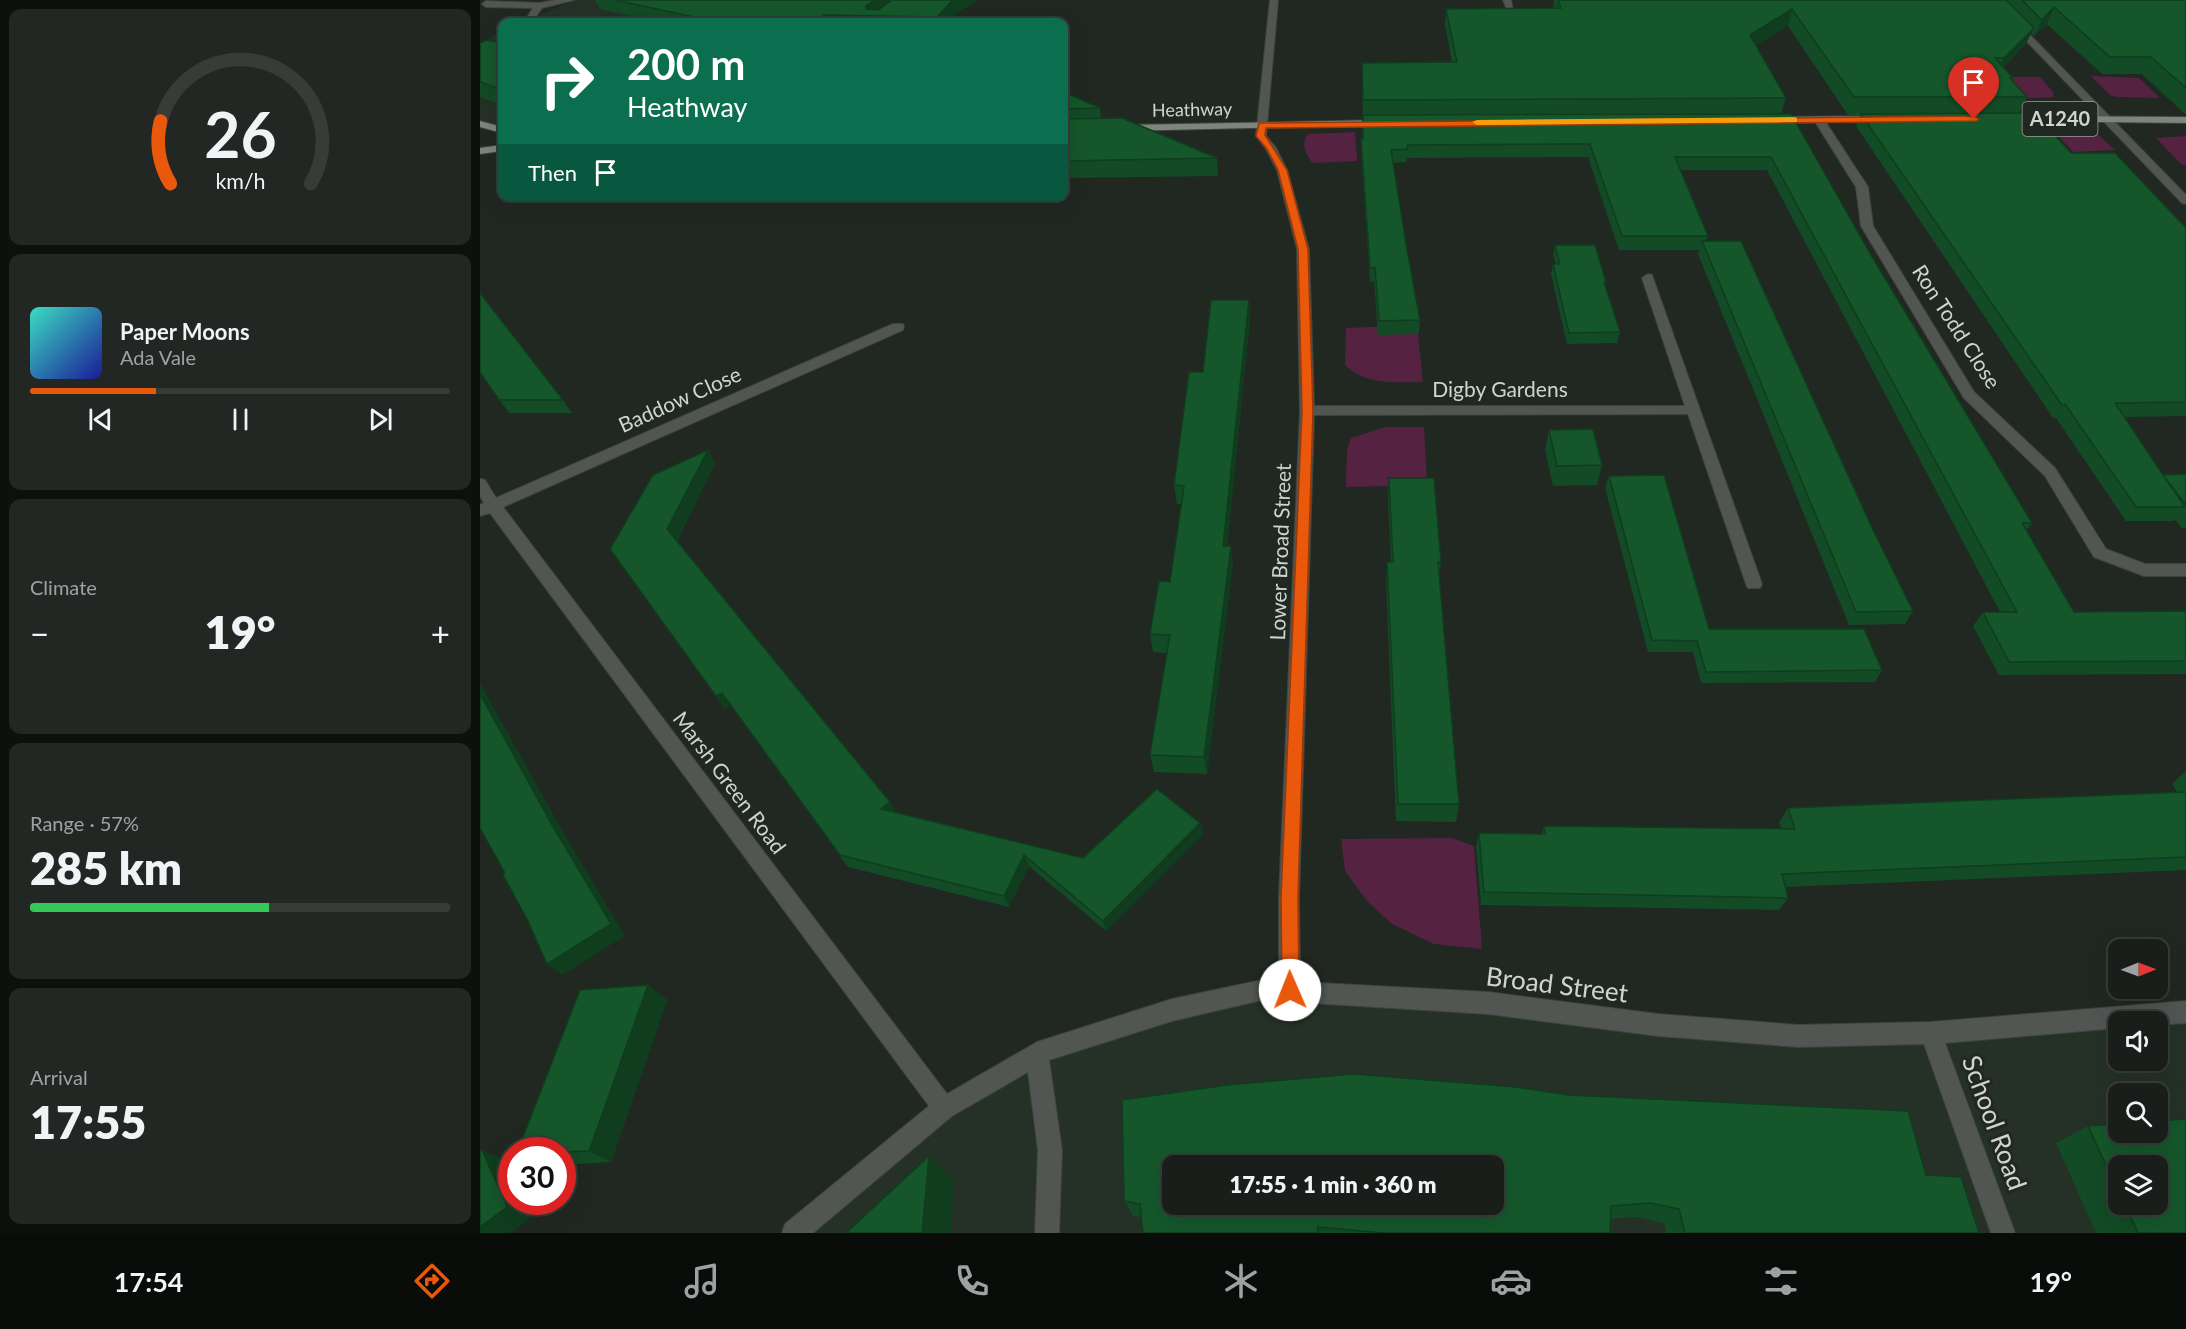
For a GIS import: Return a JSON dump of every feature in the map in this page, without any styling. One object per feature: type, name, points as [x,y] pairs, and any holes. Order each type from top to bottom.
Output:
[{"type":"main road","points":[[1760,120],[1890,119]]},
{"type":"main road","name":"A1240","points":[[2008,119],[2186,120]]},
{"type":"main road","name":"Heathway","points":[[1114,129],[1397,123]]},
{"type":"main road","points":[[481,124],[498,129]]},
{"type":"main road","points":[[480,151],[498,149]]},
{"type":"street","points":[[486,4],[539,6],[570,0]]},
{"type":"street","points":[[1262,125],[1274,0]]},
{"type":"street","points":[[1991,0],[2186,201]]},
{"type":"street","points":[[531,18],[539,6]]},
{"type":"street","name":"Ron Todd Close","points":[[1819,120],[1862,187],[1867,226],[1969,395],[2050,472],[2100,553],[2144,570],[2186,570]]},
{"type":"street","name":"Lower Broad Street","points":[[1262,125],[1261,136],[1271,148],[1282,170],[1303,249],[1307,411],[1289,897],[1290,990]]},
{"type":"street","points":[[1648,278],[1754,584]]},
{"type":"street","name":"Baddow Close","points":[[486,508],[898,327]]},
{"type":"street","name":"Digby Gardens","points":[[1307,411],[1692,410]]},
{"type":"street","name":"Marsh Green Road","points":[[480,484],[486,508],[944,1108]]},
{"type":"street","name":"Broad Street","points":[[794,1233],[944,1108],[1010,1072],[1037,1053],[1172,1010],[1262,990],[1488,1003],[1658,1025],[1798,1036],[1931,1033],[2186,1012]]},
{"type":"street","name":"School Road","points":[[1931,1033],[2004,1233]]},
{"type":"street","points":[[1037,1053],[1050,1150],[1047,1233]]},
{"type":"shaded area","points":[[574,0],[682,0],[644,18],[533,18]]},
{"type":"shaded area","points":[[498,34],[498,128],[480,124],[480,43]]},
{"type":"shaded area","points":[[2091,76],[2139,78],[2160,98],[2116,97],[2110,95]]},
{"type":"shaded area","points":[[2000,77],[2040,77],[2053,92],[2054,97],[2013,99]]},
{"type":"shaded area","points":[[2052,129],[2093,130],[2115,150],[2073,152]]},
{"type":"shaded area","points":[[1355,132],[1357,161],[1312,163],[1304,145],[1308,134]]},
{"type":"shaded area","points":[[2186,136],[2186,165],[2182,165],[2156,138]]},
{"type":"shaded area","points":[[1417,325],[1423,382],[1372,380],[1353,372],[1345,365],[1346,328]]},
{"type":"shaded area","points":[[1385,427],[1424,427],[1427,485],[1346,487],[1347,450],[1351,438]]},
{"type":"shaded area","points":[[1452,838],[1474,846],[1482,949],[1434,944],[1392,924],[1368,902],[1345,871],[1341,839]]},
{"type":"shaded area","points":[[1262,990],[1798,1036],[2108,1017],[2108,1071],[2168,1071],[2168,1013],[2186,1012],[2186,1233],[794,1233],[1010,1072]]},
{"type":"building","points":[[615,0],[875,0],[866,6],[866,9],[878,10],[892,0],[953,0],[937,17],[824,15],[822,18],[698,18]]},
{"type":"building","points":[[1558,0],[2006,0],[2034,28],[2004,58],[1995,58],[2027,97],[1854,97],[1792,9],[1750,35],[1786,98],[1363,100],[1362,63],[1457,62],[1446,9],[1561,8]]},
{"type":"building","points":[[2022,0],[2186,0],[2186,88],[2151,57],[2110,57],[2054,7],[2042,20]]},
{"type":"building","points":[[487,40],[498,42],[498,89],[480,82],[480,43]]},
{"type":"building","points":[[1068,94],[1100,108],[1068,109]]},
{"type":"building","points":[[2035,113],[2071,153],[2115,153],[2186,228],[2186,402],[2115,403],[2185,507],[2136,507],[2065,404],[2062,405],[1861,114]]},
{"type":"building","points":[[1791,114],[1871,255],[2032,523],[2022,523],[2074,612],[2186,611],[2186,661],[2009,662],[1983,612],[2017,612],[1771,157],[1675,157],[1708,236],[1622,236],[1590,144],[1408,145],[1407,149],[1391,150],[1420,320],[1379,321],[1375,268],[1370,268],[1361,139],[1363,139],[1363,115]]},
{"type":"building","points":[[1122,118],[1217,158],[1068,161],[1068,119]]},
{"type":"building","points":[[1702,241],[1741,241],[1874,532],[1913,611],[1856,612]]},
{"type":"building","points":[[1555,245],[1595,245],[1620,332],[1569,333],[1553,264],[1560,264]]},
{"type":"building","points":[[480,293],[563,400],[499,400],[480,372]]},
{"type":"building","points":[[1211,300],[1249,300],[1223,546],[1231,546],[1204,757],[1150,755],[1170,635],[1150,634],[1159,581],[1170,582],[1184,486],[1174,485],[1189,372],[1203,372]]},
{"type":"building","points":[[1593,429],[1602,465],[1557,466],[1549,430]]},
{"type":"building","points":[[708,450],[667,529],[890,802],[881,809],[1083,858],[1157,789],[1200,823],[1103,921],[1024,855],[1004,896],[840,855],[722,693],[716,696],[610,549],[653,475]]},
{"type":"building","points":[[2186,474],[2186,505],[2163,475]]},
{"type":"building","points":[[1664,475],[1709,629],[1864,629],[1882,670],[1706,672],[1697,641],[1652,640],[1609,476]]},
{"type":"building","points":[[1389,478],[1434,478],[1441,562],[1438,562],[1459,804],[1398,804],[1387,562],[1393,562]]},
{"type":"building","points":[[480,694],[552,825],[611,924],[547,964],[527,919],[503,875],[505,873],[480,828]]},
{"type":"building","points":[[2186,792],[2186,857],[1782,874],[1788,898],[1484,892],[1479,833],[1545,834],[1544,826],[1795,829],[1788,808]]},
{"type":"building","points":[[648,985],[589,1151],[576,1151],[576,1137],[523,1137],[580,990]]},
{"type":"building","points":[[1354,1074],[1515,1087],[1568,1095],[1908,1111],[1926,1175],[1961,1177],[1979,1233],[1685,1233],[1679,1209],[1650,1203],[1611,1206],[1610,1233],[1383,1233],[1318,1227],[1318,1233],[1143,1233],[1140,1204],[1124,1201],[1122,1100],[1227,1085]]},
{"type":"building","points":[[2186,1119],[2186,1233],[2138,1233],[2130,1215],[2168,1215],[2168,1155],[2108,1155],[2108,1169],[2088,1126],[2108,1125],[2108,1143],[2168,1143],[2168,1120]]},
{"type":"building","points":[[482,1150],[498,1186],[498,1214],[480,1227],[480,1151]]},
{"type":"building","points":[[929,1156],[922,1233],[846,1233]]},
{"type":"slow traffic","points":[[1477,122],[1794,120]]},
{"type":"route","points":[[1290,990],[1289,897],[1307,411],[1303,249],[1282,170],[1271,148],[1261,136],[1262,125],[1974,119]]}]
